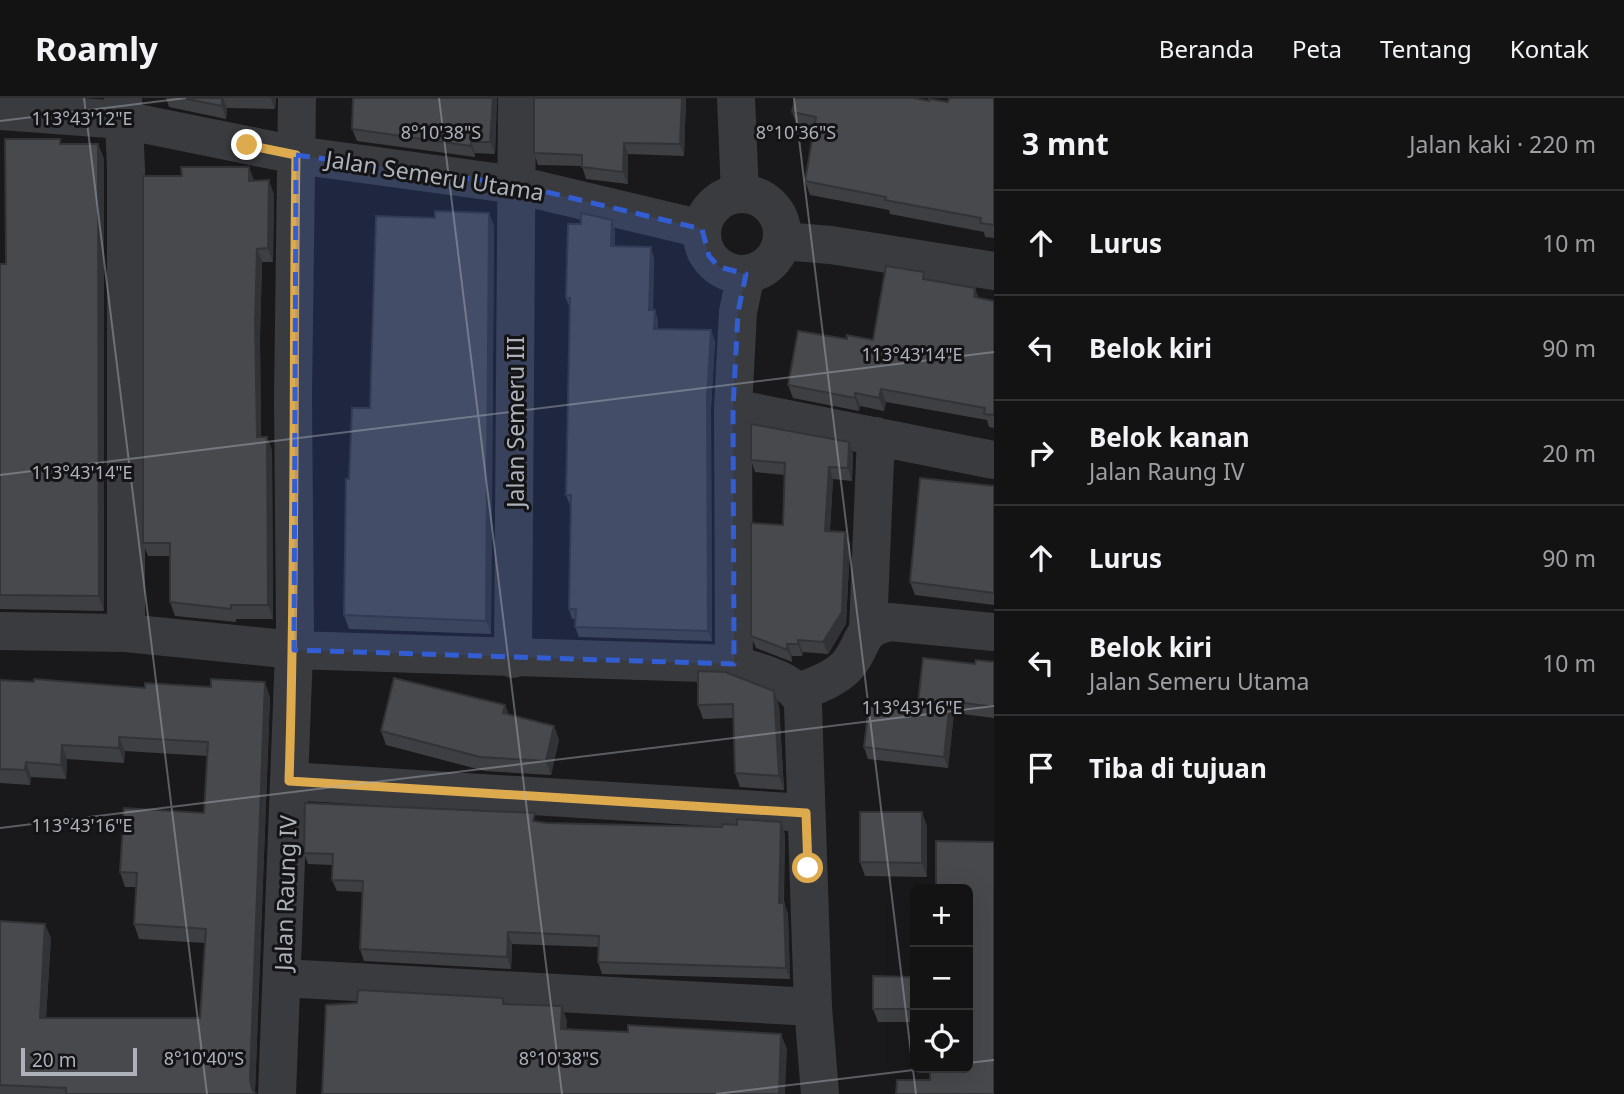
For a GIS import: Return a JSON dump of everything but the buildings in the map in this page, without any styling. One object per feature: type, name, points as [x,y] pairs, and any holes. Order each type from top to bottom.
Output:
[{"type":"street","name":"Jalan Raung IV","points":[[277,1094],[294,650],[297,98]]},
{"type":"street","name":"Jalan Semeru III","points":[[513,659],[517,98]]},
{"type":"street","points":[[736,98],[740,193]]},
{"type":"street","name":"Jalan Semeru Utama","points":[[0,111],[123,109],[296,155],[517,185],[702,229]]},
{"type":"street","points":[[123,109],[126,169],[125,633]]},
{"type":"street","points":[[740,193],[758,196],[773,207],[781,223],[782,241],[773,260],[746,274],[732,273],[714,261],[703,243],[702,229],[706,215],[714,204],[726,196],[740,193]]},
{"type":"street","points":[[782,241],[831,245],[994,271]]},
{"type":"street","points":[[734,664],[733,408],[738,312],[746,274]]},
{"type":"street","points":[[733,408],[994,460]]},
{"type":"street","points":[[797,693],[829,679],[846,666],[868,629],[876,436]]},
{"type":"street","points":[[868,629],[890,622],[994,632]]},
{"type":"street","points":[[0,631],[125,633],[294,650],[734,664],[783,682],[797,693],[803,706],[813,1007],[820,1094]]},
{"type":"street","points":[[289,781],[806,813]]},
{"type":"street","points":[[282,978],[813,1007]]},
{"type":"highlighted area","points":[[296,155],[517,185],[702,229],[709,256],[719,267],[746,274],[738,312],[733,408],[734,664],[294,650]]},
{"type":"route","points":[[247,145],[296,155],[293,397],[295,626],[289,781],[806,813],[808,868]]}]
